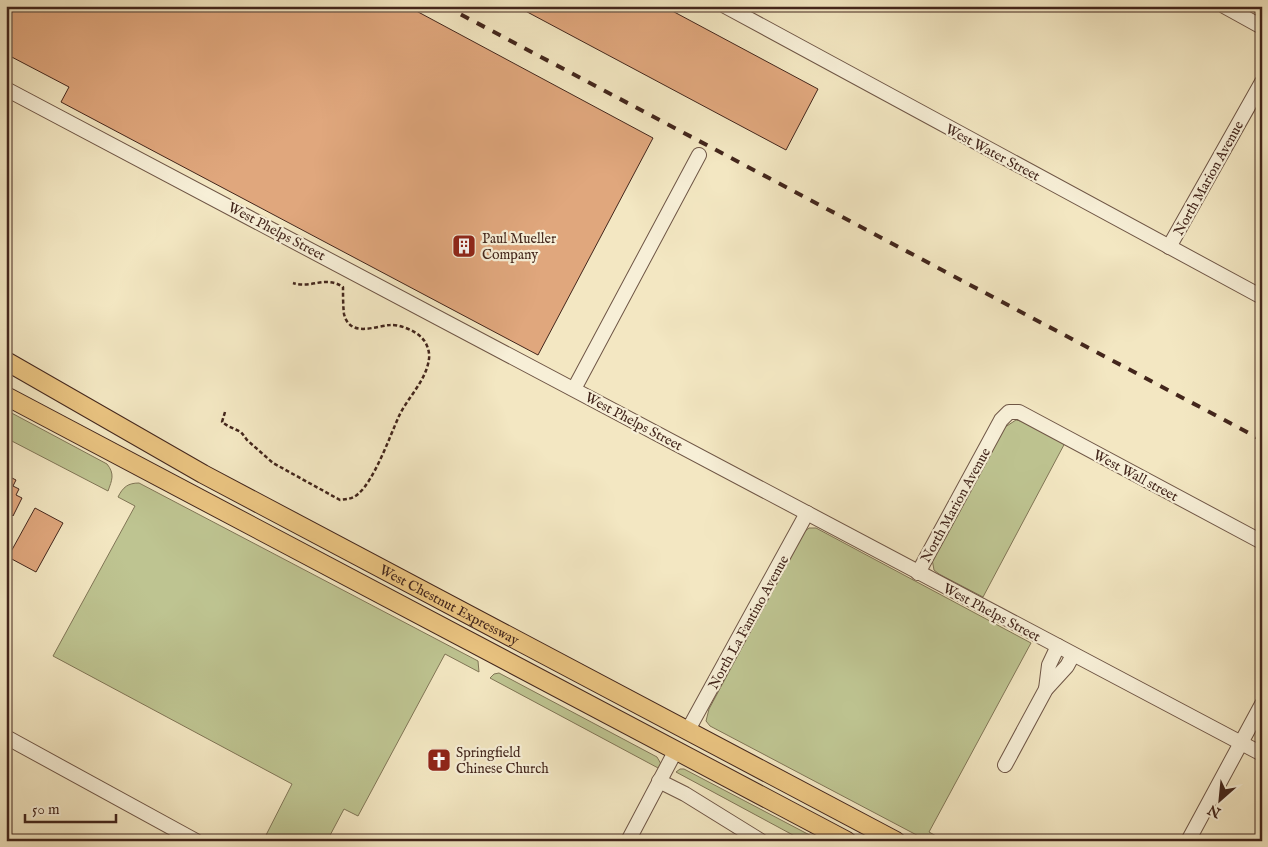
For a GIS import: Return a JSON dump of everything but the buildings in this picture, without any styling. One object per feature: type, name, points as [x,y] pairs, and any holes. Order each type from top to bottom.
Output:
[{"type":"main road","name":"West Chestnut Expressway","points":[[6,361],[203,474],[896,841]]},
{"type":"main road","name":"West Chestnut Expressway","points":[[6,396],[847,841]]},
{"type":"street","name":"West Water Street","points":[[725,6],[1262,297]]},
{"type":"street","points":[[1224,6],[1262,27]]},
{"type":"street","name":"North Marion Avenue","points":[[1169,247],[1262,82]]},
{"type":"street","name":"West Phelps Street","points":[[6,89],[1262,754]]},
{"type":"street","points":[[574,389],[699,155]]},
{"type":"street","name":"North Marion Avenue","points":[[918,573],[1001,420],[1009,412]]},
{"type":"street","name":"West Wall street","points":[[1009,412],[1019,412],[1262,542]]},
{"type":"street","name":"North La Fantino Avenue","points":[[688,730],[807,513]]},
{"type":"street","points":[[1046,689],[1049,665],[1058,646]]},
{"type":"street","points":[[1005,765],[1046,689],[1067,666],[1072,655]]},
{"type":"street","points":[[1188,841],[1262,704]]},
{"type":"street","points":[[6,737],[196,841]]},
{"type":"street","points":[[628,841],[676,750]]},
{"type":"street","points":[[659,782],[685,794],[761,841]]},
{"type":"path","points":[[225,412],[222,422],[241,432],[247,440],[273,463],[340,500],[351,499],[358,494],[377,465],[400,416],[424,373],[430,356],[427,348],[422,338],[417,334],[399,326],[390,325],[360,330],[351,325],[344,315],[342,287],[337,283],[330,281],[304,286],[293,283]]},
{"type":"green space","points":[[6,410],[107,464],[112,474],[108,491],[6,438]]},
{"type":"green space","points":[[1016,420],[1026,422],[1066,441],[983,597],[939,574],[934,570],[932,559],[1002,429]]},
{"type":"green space","points":[[139,483],[478,661],[479,672],[445,654],[358,816],[344,809],[327,841],[263,841],[292,784],[53,656],[135,506],[118,497],[126,486]]},
{"type":"green space","points":[[809,528],[816,528],[1031,643],[929,832],[945,841],[928,841],[710,726],[706,721],[709,709],[804,532]]},
{"type":"green space","points":[[499,673],[657,757],[661,764],[660,769],[490,678],[494,674]]},
{"type":"green space","points":[[684,769],[821,841],[804,841],[676,772]]},
{"type":"railway","points":[[445,6],[1262,440]]},
{"type":"place","name":"Paul Mueller Company","points":[[464,246]]},
{"type":"place","name":"Springfield Chinese Church","points":[[439,760]]}]
